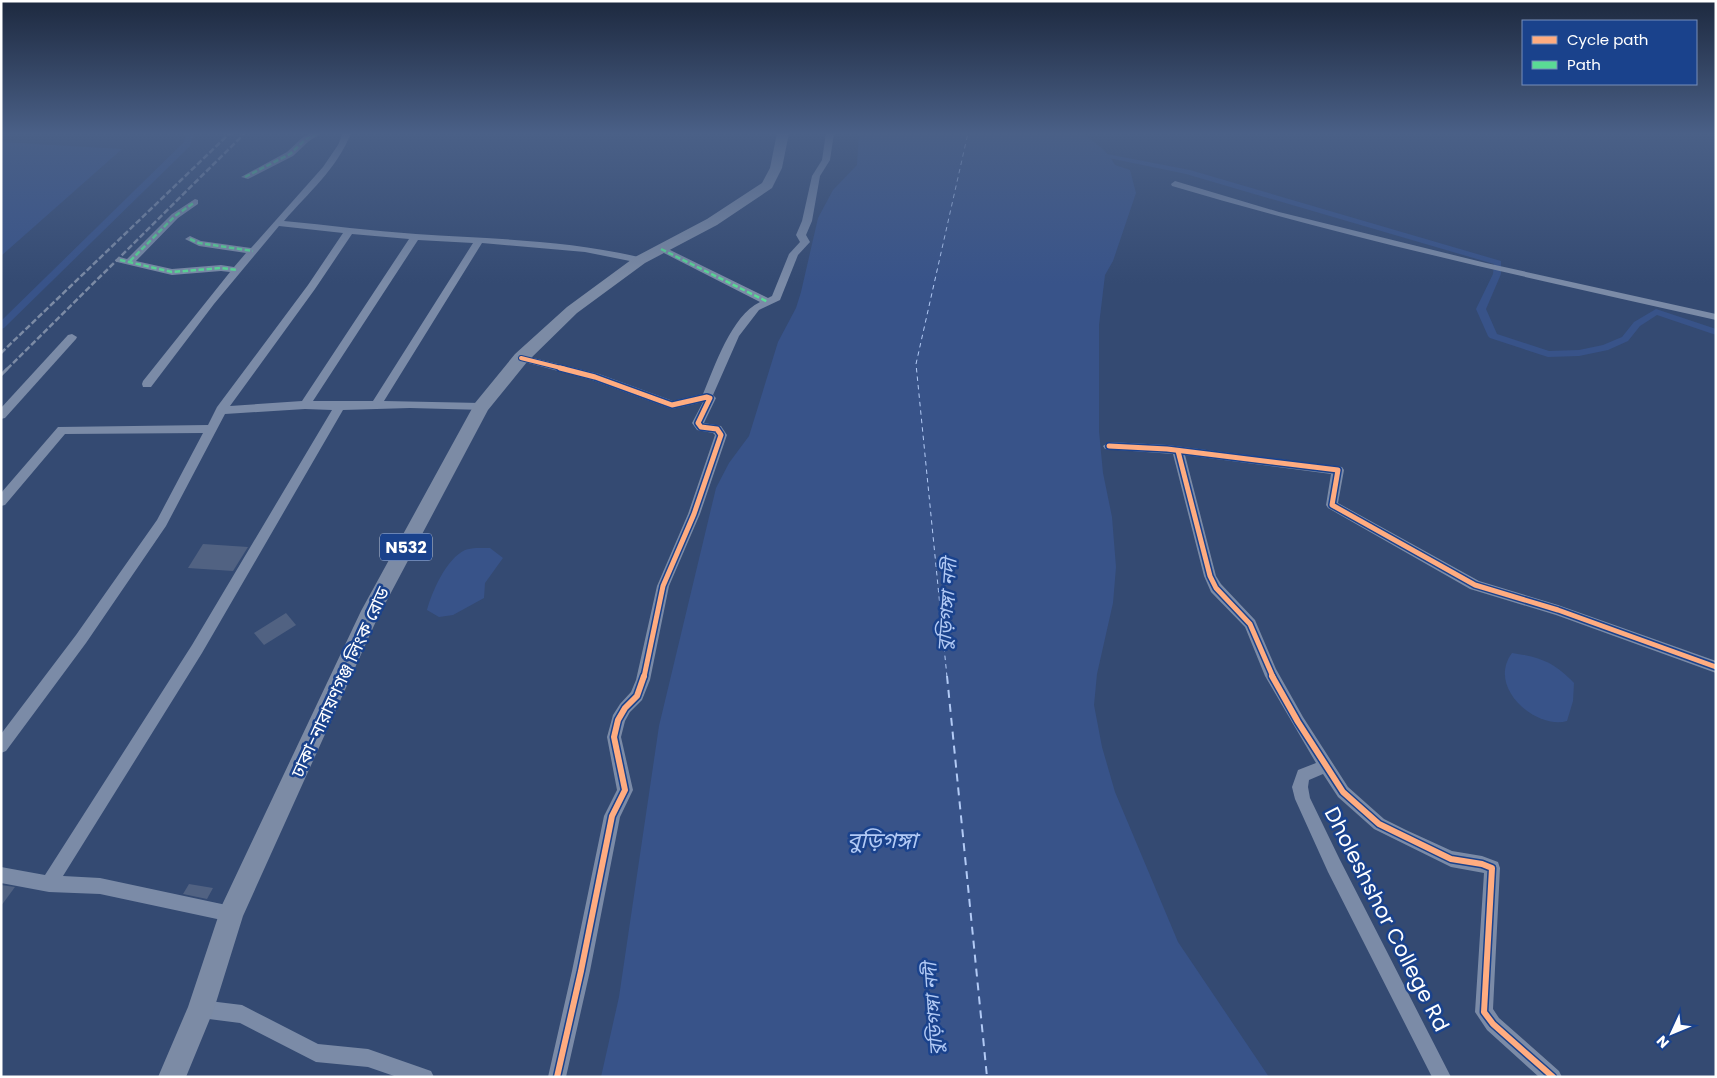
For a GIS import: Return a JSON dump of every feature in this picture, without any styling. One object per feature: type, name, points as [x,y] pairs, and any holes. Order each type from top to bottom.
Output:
[{"type":"highway","name":"ঢাকা-নারায়ণগঞ্জ লিংক রোড","points":[[172,1077],[201,1009],[231,914],[368,617],[481,408],[521,358],[572,310],[640,260],[712,222],[750,198],[768,183]]},
{"type":"street","points":[[147,384],[170,351],[311,183]]},
{"type":"street","points":[[557,1077],[581,971],[612,816],[625,790],[614,737],[618,720],[625,708],[637,696],[643,680],[663,586],[694,514],[721,435],[717,429],[701,426],[698,422],[710,398],[707,397],[734,335],[755,308],[776,298],[794,254],[804,242],[801,235],[807,221],[815,183]]},
{"type":"street","points":[[1175,184],[1276,214],[1486,266],[1716,317]]},
{"type":"street","points":[[130,261],[174,216],[195,202]]},
{"type":"street","points":[[276,223],[415,237],[571,247],[609,252],[640,260]]},
{"type":"street","points":[[1,746],[81,639],[162,523],[221,410],[312,287],[350,230]]},
{"type":"street","points":[[306,405],[415,237]]},
{"type":"street","points":[[190,238],[199,243],[253,251]]},
{"type":"street","points":[[376,405],[480,240]]},
{"type":"street","points":[[661,249],[768,302]]},
{"type":"street","points":[[120,260],[172,272],[221,268],[237,270]]},
{"type":"street","points":[[1,415],[72,336]]},
{"type":"street","points":[[521,358],[595,378],[672,405],[707,397]]},
{"type":"street","points":[[221,410],[306,405],[410,404],[481,408]]},
{"type":"street","points":[[49,884],[197,649],[340,406]]},
{"type":"street","points":[[1,502],[62,430],[212,429]]},
{"type":"street","points":[[1109,446],[1178,451],[1338,470],[1332,506],[1475,585],[1558,610],[1716,668]]},
{"type":"street","points":[[1178,451],[1210,576],[1216,588],[1250,624],[1270,672],[1298,722],[1342,792],[1379,824],[1451,859],[1482,864],[1492,868],[1484,1012],[1493,1024],[1553,1077]]},
{"type":"street","name":"Dholeshshor College Rd","points":[[1327,766],[1303,775],[1300,787],[1303,799],[1334,866],[1442,1077]]},
{"type":"street","points":[[1,875],[49,884],[100,886],[231,914]]},
{"type":"street","points":[[201,1009],[242,1014],[316,1054],[368,1058],[425,1077]]},
{"type":"water","points":[[1,183],[83,183],[1,256]]},
{"type":"water","name":"বুড়িগঙ্গা","points":[[839,183],[1133,183],[1136,193],[1113,261],[1105,275],[1099,325],[1099,431],[1103,473],[1112,517],[1116,567],[1113,603],[1097,674],[1094,705],[1102,747],[1115,792],[1178,942],[1269,1077],[601,1077],[619,997],[659,726],[716,488],[729,463],[749,436],[778,342],[796,308],[818,218],[833,190]]},
{"type":"water","points":[[490,548],[503,558],[485,583],[484,598],[453,615],[439,617],[427,610],[436,585],[446,568],[458,554],[465,550]]},
{"type":"water","points":[[1512,653],[1531,656],[1553,665],[1574,683],[1573,701],[1567,721],[1555,722],[1542,719],[1518,704],[1505,680],[1506,666]]},
{"type":"building","points":[[203,544],[248,547],[233,571],[188,568]]},
{"type":"building","points":[[286,613],[296,625],[264,645],[254,633]]},
{"type":"building","points":[[189,884],[213,888],[207,899],[183,894]]},
{"type":"building","points":[[1,885],[15,887],[1,906]]},
{"type":"waterway","points":[[1,326],[148,183]]},
{"type":"waterway","points":[[1226,183],[1498,263],[1497,274],[1481,309],[1493,336],[1548,354],[1579,353],[1605,348],[1625,339],[1637,324],[1656,312],[1716,332]]},
{"type":"ferry route","points":[[947,677],[916,364],[957,183]]},
{"type":"ferry route","points":[[947,676],[987,1077]]},
{"type":"railway","points":[[1,353],[178,183]]},
{"type":"railway","points":[[7,369],[194,183]]},
{"type":"railway","points":[[1,375],[7,369]]},
{"type":"marked path","points":[[130,261],[175,216],[195,202]]},
{"type":"marked path","points":[[190,239],[199,243],[253,251]]},
{"type":"marked path","points":[[661,249],[768,302]]},
{"type":"marked path","points":[[120,260],[172,272],[221,268],[237,270]]},
{"type":"cycle path","points":[[521,358],[595,377],[672,405],[707,397],[710,398],[698,423],[701,427],[717,429],[721,435],[694,514],[663,586],[643,680],[637,696],[625,708],[618,720],[614,737],[625,790],[612,816],[581,971],[557,1077]]},
{"type":"cycle path","points":[[1109,446],[1167,449],[1338,470],[1332,505],[1475,585],[1558,610],[1716,667]]},
{"type":"cycle path","points":[[1178,451],[1210,576],[1216,588],[1250,624],[1270,672],[1298,722],[1343,792],[1379,824],[1400,835],[1451,859],[1482,864],[1492,868],[1484,1012],[1493,1024],[1553,1077]]},
{"type":"water label","name":"বুড়িগঙ্গা নদী","points":[[947,605]]},
{"type":"water label","name":"বুড়িগঙ্গা নদী","points":[[933,1009]]}]
